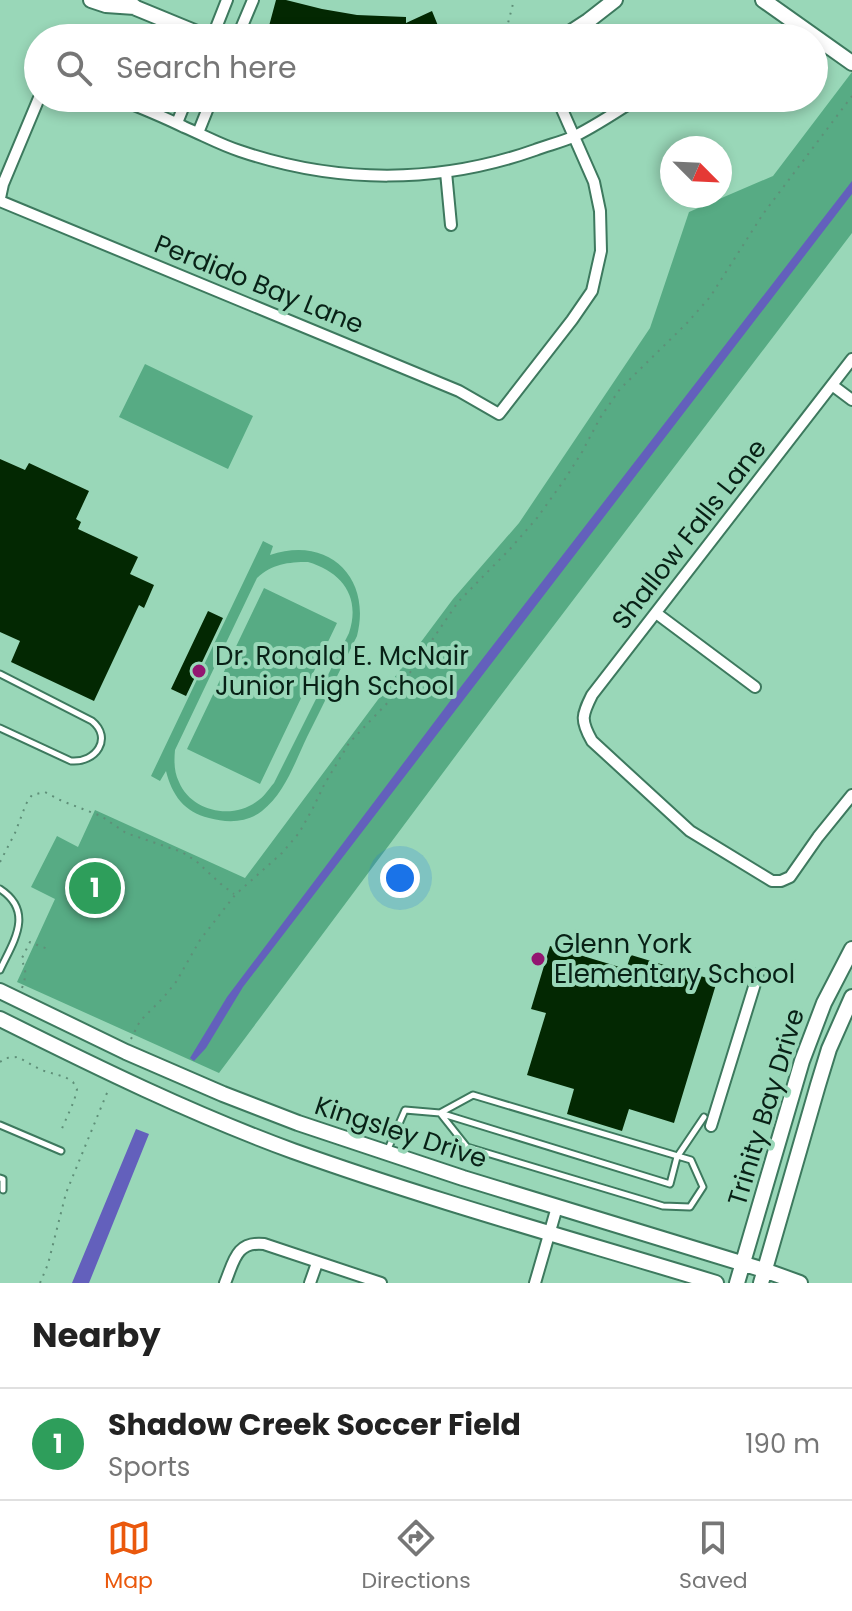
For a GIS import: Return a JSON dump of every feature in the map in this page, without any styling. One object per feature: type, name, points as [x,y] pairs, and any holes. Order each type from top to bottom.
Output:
[{"type":"main road","points":[[91,0],[106,5],[131,4],[177,24]]},
{"type":"main road","points":[[583,24],[615,0]]},
{"type":"main road","points":[[763,0],[797,24]]},
{"type":"main road","points":[[828,46],[852,63]]},
{"type":"main road","name":"Trinity Bay Drive","points":[[737,1283],[802,1061],[824,1003],[852,949]]},
{"type":"main road","name":"Kingsley Drive","points":[[0,991],[126,1052],[298,1123],[386,1154],[743,1264],[762,1276],[800,1283]]},
{"type":"main road","name":"Trinity Bay Drive","points":[[762,1276],[829,1049],[852,997]]},
{"type":"main road","name":"Kingsley Drive","points":[[0,1019],[115,1076],[291,1150],[465,1209],[716,1283]]},
{"type":"main road","points":[[212,1119],[223,1094]]},
{"type":"main road","points":[[378,1180],[386,1154]]},
{"type":"street","points":[[216,24],[227,0]]},
{"type":"street","points":[[243,24],[253,0]]},
{"type":"street","points":[[0,200],[3,184],[33,112]]},
{"type":"street","points":[[151,112],[237,150],[281,164],[385,177],[482,166],[574,136],[614,112]]},
{"type":"street","points":[[177,123],[181,112]]},
{"type":"street","points":[[198,133],[206,112]]},
{"type":"street","points":[[563,112],[574,136]]},
{"type":"street","name":"Perdido Bay Lane","points":[[0,200],[459,391],[499,414],[592,291],[601,251],[600,211],[594,182],[574,136]]},
{"type":"street","points":[[446,172],[451,225]]},
{"type":"street","name":"Shallow Falls Lane","points":[[852,359],[592,695],[584,710],[583,725],[592,741],[690,831],[772,881],[790,877],[852,795]]},
{"type":"street","points":[[832,385],[852,400]]},
{"type":"street","points":[[656,613],[755,687]]},
{"type":"street","points":[[711,1126],[758,974]]},
{"type":"street","points":[[535,1283],[557,1207]]},
{"type":"street","points":[[225,1283],[241,1249],[247,1245],[264,1244],[381,1283]]},
{"type":"street","points":[[310,1283],[317,1263]]},
{"type":"lane","points":[[0,674],[95,723],[100,730],[100,744],[96,753],[89,758],[71,761],[0,728]]},
{"type":"lane","points":[[0,889],[17,906],[19,920],[16,937],[0,970]]},
{"type":"lane","points":[[473,1095],[691,1160],[703,1187],[690,1207],[663,1206],[467,1147],[440,1113],[473,1095]]},
{"type":"lane","points":[[386,1154],[405,1110],[440,1113],[670,1184],[677,1157],[704,1117]]},
{"type":"lane","points":[[0,1126],[61,1151]]},
{"type":"lane","points":[[0,1178],[3,1179],[3,1190]]},
{"type":"path","points":[[508,24],[514,0]]},
{"type":"path","points":[[131,1040],[140,1021],[176,982],[200,940],[235,895],[282,853],[299,833],[349,743],[394,696],[458,602],[537,518],[565,479],[620,389],[710,297],[766,210],[852,96]]},
{"type":"path","points":[[0,862],[26,804],[32,795],[45,792],[101,816],[126,833],[182,852],[235,895]]},
{"type":"path","points":[[22,988],[26,969],[21,960],[30,942],[50,950]]},
{"type":"path","points":[[0,1062],[18,1057],[73,1082],[77,1089],[75,1098],[61,1131]]},
{"type":"path","points":[[40,1283],[48,1264],[66,1193],[110,1087]]},
{"type":"green space","points":[[852,72],[852,233],[219,1073],[17,982],[55,899],[31,887],[57,836],[78,847],[95,810],[245,878],[453,599],[519,523],[650,328],[689,212],[698,208],[732,208],[732,194],[773,176],[822,112],[828,112],[828,104]]},
{"type":"green space","points":[[145,364],[253,416],[228,469],[119,417]]},
{"type":"green space","points":[[263,541],[273,546],[270,555],[291,550],[310,551],[327,556],[341,566],[358,596],[360,615],[357,636],[289,777],[270,804],[243,820],[216,820],[186,807],[172,788],[166,771],[160,781],[151,776]],"holes":[[[308,562],[339,579],[350,597],[352,620],[349,633],[274,783],[266,793],[256,802],[235,811],[202,806],[185,792],[179,782],[175,750],[257,578],[287,563]]]},
{"type":"green space","points":[[264,588],[337,623],[260,784],[187,749]]},
{"type":"shaded area","points":[[852,181],[852,194],[243,987],[206,1048],[194,1061],[190,1058],[227,997],[463,684]]},
{"type":"shaded area","points":[[136,1129],[149,1134],[89,1283],[72,1283]]},
{"type":"building","points":[[276,0],[286,0],[357,15],[406,17],[406,23],[432,11],[437,24],[270,24]]},
{"type":"building","points":[[0,459],[25,470],[29,463],[89,491],[76,519],[81,522],[78,529],[138,557],[130,574],[154,585],[144,608],[139,605],[94,701],[11,662],[20,641],[0,632]]},
{"type":"building","points":[[208,611],[223,618],[186,696],[171,689]]},
{"type":"building","points":[[550,946],[626,969],[631,955],[717,981],[674,1123],[629,1109],[622,1131],[567,1114],[574,1089],[527,1075],[546,1013],[531,1009]]},
{"type":"place","name":"Dr. Ronald E. McNair Junior High School","points":[[199,671]]},
{"type":"place","name":"Shadow Creek Soccer Field","points":[[95,888]]},
{"type":"place","name":"Glenn York Elementary School","points":[[538,959]]}]
